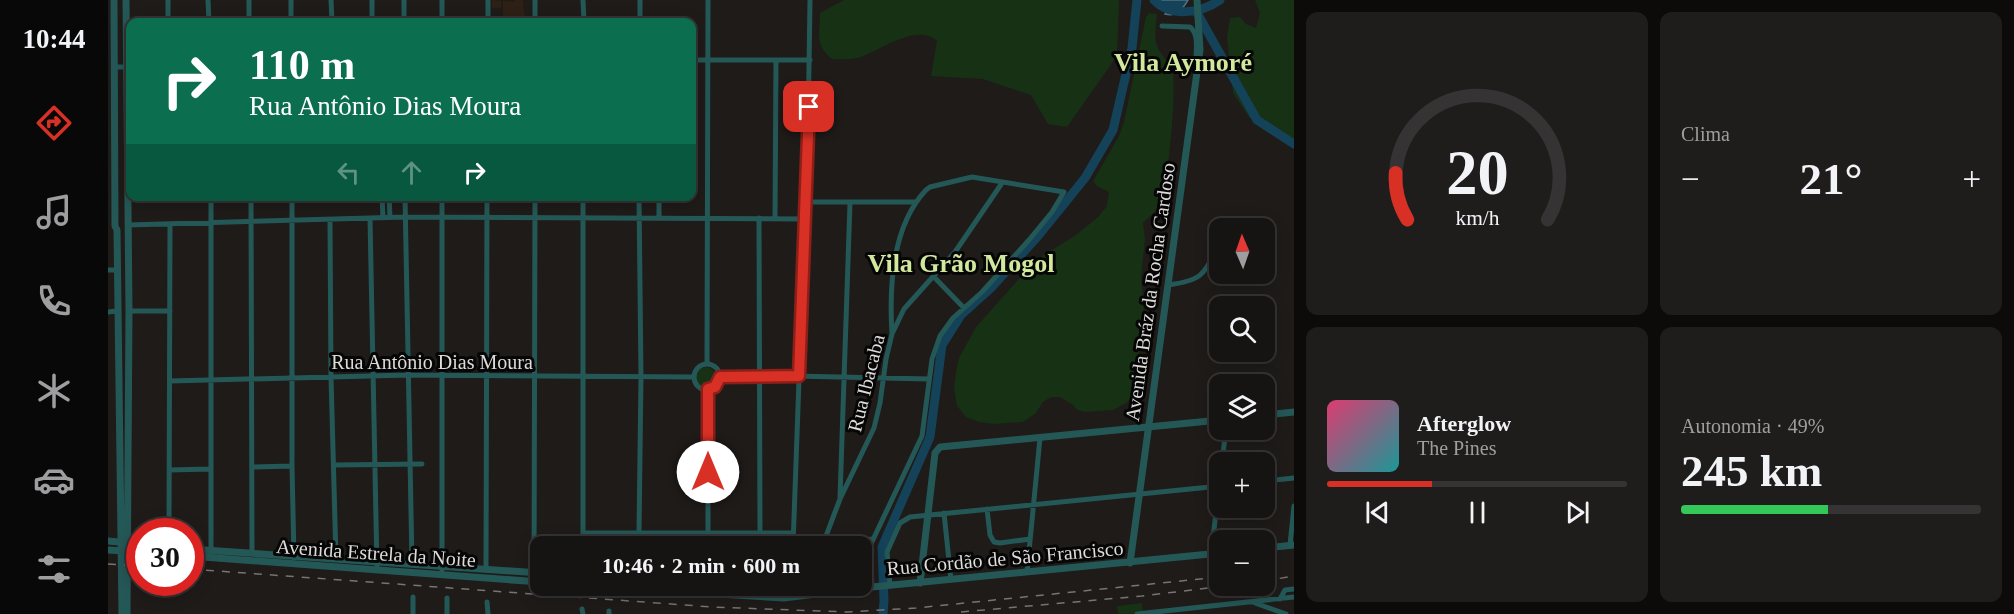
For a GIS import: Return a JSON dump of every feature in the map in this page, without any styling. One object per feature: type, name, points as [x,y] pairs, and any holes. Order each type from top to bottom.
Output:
[{"type":"street","points":[[114,0],[111,48],[115,67],[113,226],[117,270],[122,614]]},
{"type":"street","points":[[126,0],[127,18]]},
{"type":"street","points":[[168,0],[168,18]]},
{"type":"street","points":[[208,0],[208,18]]},
{"type":"street","points":[[249,0],[249,18]]},
{"type":"street","points":[[291,0],[291,18]]},
{"type":"street","points":[[331,0],[332,18]]},
{"type":"street","points":[[372,0],[372,18]]},
{"type":"street","points":[[404,0],[404,18]]},
{"type":"street","points":[[442,0],[442,18]]},
{"type":"street","points":[[488,0],[488,18]]},
{"type":"street","points":[[535,0],[535,18]]},
{"type":"street","points":[[584,0],[584,18]]},
{"type":"street","points":[[640,0],[640,18]]},
{"type":"street","points":[[707,363],[708,0]]},
{"type":"street","points":[[792,536],[805,219],[810,0]]},
{"type":"street","name":"Avenida Bráz da Rocha Cardoso","points":[[1130,563],[1200,50],[1197,0]]},
{"type":"street","points":[[1162,26],[1194,29],[1197,74]]},
{"type":"street","points":[[696,60],[810,60]]},
{"type":"street","points":[[775,218],[776,60]]},
{"type":"street","points":[[115,67],[126,67]]},
{"type":"street","points":[[874,587],[869,551],[922,436],[932,359],[940,336],[952,318],[993,281],[1029,240],[1064,192],[976,177],[967,177],[953,183],[930,187],[907,215],[899,245],[890,295],[892,334]]},
{"type":"street","name":"Rua Ibacaba","points":[[826,536],[840,499],[874,428],[892,334],[899,319],[904,309],[934,277],[960,244],[1002,183]]},
{"type":"street","points":[[127,614],[128,201]]},
{"type":"street","points":[[211,201],[211,554]]},
{"type":"street","points":[[251,201],[252,553]]},
{"type":"street","points":[[292,201],[294,560]]},
{"type":"street","points":[[383,201],[386,218]]},
{"type":"street","points":[[386,218],[388,201]]},
{"type":"street","points":[[405,201],[412,564]]},
{"type":"street","points":[[442,201],[442,571]]},
{"type":"street","points":[[486,569],[487,201]]},
{"type":"street","points":[[535,201],[537,536]]},
{"type":"street","points":[[583,201],[583,533],[792,533]]},
{"type":"street","points":[[639,201],[641,377],[639,532]]},
{"type":"street","points":[[659,201],[659,218]]},
{"type":"street","points":[[805,202],[916,202]]},
{"type":"street","points":[[840,499],[850,203]]},
{"type":"street","points":[[128,225],[405,217],[805,219]]},
{"type":"street","points":[[370,218],[377,566]]},
{"type":"street","points":[[759,218],[760,533]]},
{"type":"street","points":[[113,226],[123,219],[128,225]]},
{"type":"street","points":[[330,220],[336,559]]},
{"type":"street","points":[[113,226],[123,232],[128,225]]},
{"type":"street","points":[[169,518],[170,225]]},
{"type":"street","points":[[1168,285],[1197,279],[1209,263]]},
{"type":"street","points":[[108,270],[117,270]]},
{"type":"street","points":[[934,277],[964,308]]},
{"type":"street","points":[[108,312],[117,311]]},
{"type":"street","points":[[129,311],[170,311]]},
{"type":"street","points":[[891,316],[899,319]]},
{"type":"street","points":[[707,363],[718,369],[720,377],[715,387],[708,389],[700,387],[694,377],[696,369],[707,363]]},
{"type":"street","name":"Rua Antônio Dias Moura","points":[[170,381],[408,375],[694,377]]},
{"type":"street","points":[[720,377],[929,379]]},
{"type":"street","points":[[708,389],[708,534]]},
{"type":"street","points":[[1275,414],[1294,412]]},
{"type":"street","points":[[920,583],[935,453],[938,448],[1209,421]]},
{"type":"street","points":[[1027,572],[1040,438]]},
{"type":"street","points":[[334,465],[422,464]]},
{"type":"street","points":[[252,468],[292,466]]},
{"type":"street","points":[[841,466],[855,471]]},
{"type":"street","points":[[170,470],[211,469]]},
{"type":"street","points":[[1275,480],[1294,478]]},
{"type":"street","points":[[888,585],[887,552],[900,523],[910,517],[1209,487]]},
{"type":"street","points":[[1275,547],[1292,545],[1294,506]]},
{"type":"street","points":[[987,509],[990,535],[994,542],[1029,539]]},
{"type":"street","points":[[944,513],[951,580]]},
{"type":"street","points":[[108,541],[126,543]]},
{"type":"street","points":[[108,550],[126,551]]},
{"type":"street","name":"Avenida Estrela da Noite","points":[[204,552],[530,580]]},
{"type":"street","name":"Avenida Estrela da Noite","points":[[204,555],[252,553],[294,560],[336,559],[377,566],[412,564],[442,571],[486,569],[530,572]]},
{"type":"street","name":"Rua Cordão de São Francisco","points":[[750,596],[784,598],[888,585],[1209,555]]},
{"type":"street","points":[[1280,599],[1285,590],[1294,589]]},
{"type":"street","points":[[413,597],[413,614]]},
{"type":"street","points":[[447,598],[447,614]]},
{"type":"street","points":[[1137,614],[1293,598]]},
{"type":"street","points":[[488,602],[488,614]]},
{"type":"street","points":[[1251,602],[1286,614]]},
{"type":"shaded area","points":[[492,0],[515,2],[515,0],[523,0],[525,18],[503,18],[503,1],[501,1],[501,8],[492,8]]},
{"type":"green space","points":[[844,0],[1119,0],[1117,56],[1067,127],[1048,124],[1031,95],[983,79],[931,76],[937,41],[929,36],[910,36],[899,39],[858,58],[832,59],[820,43],[820,13]]},
{"type":"green space","points":[[1255,0],[1294,0],[1294,143],[1279,132],[1260,126],[1249,117],[1233,93],[1227,37],[1230,18],[1240,17],[1246,24],[1256,28],[1260,13]]},
{"type":"green space","points":[[1149,13],[1157,14],[1156,42],[1173,74],[1174,85],[1168,163],[1162,197],[1159,206],[1143,223],[1145,239],[1141,278],[1144,307],[1139,336],[1140,379],[1136,393],[1126,403],[1113,410],[1085,412],[1077,410],[1060,397],[1051,397],[1043,402],[1035,414],[1023,422],[994,424],[966,417],[957,406],[954,388],[959,358],[976,327],[1036,260],[1076,235],[1098,217],[1107,206],[1109,192],[1097,186],[1093,181],[1119,136],[1124,122],[1146,17]]},
{"type":"green space","points":[[706,367],[713,370],[716,377],[713,384],[706,387],[699,384],[696,377],[699,370]]},
{"type":"green space","points":[[1142,603],[1143,613],[1118,614],[1117,606]]},
{"type":"water","points":[[1159,0],[1188,0],[1179,12],[1169,15],[1165,14],[1168,9]]},
{"type":"waterway","points":[[883,614],[882,547],[930,437],[942,345],[961,315],[991,288],[1038,236],[1085,178],[1113,130],[1132,48],[1137,0]]},
{"type":"waterway","points":[[1154,0],[1161,6],[1186,12],[1204,8],[1220,0]]},
{"type":"waterway","points":[[1196,11],[1257,120],[1294,144]]},
{"type":"railway","points":[[108,564],[126,565]]},
{"type":"railway","points":[[204,570],[712,607],[847,612],[916,608],[1209,578]]},
{"type":"railway","points":[[1275,579],[1294,576]]},
{"type":"railway","points":[[961,612],[1209,588]]},
{"type":"district","name":"Vila Aymoré","points":[[1183,62]]},
{"type":"district","name":"Vila Grão Mogol","points":[[961,263]]},
{"type":"route","points":[[708,472],[708,389],[715,387],[720,377],[799,376],[809,107]]}]
